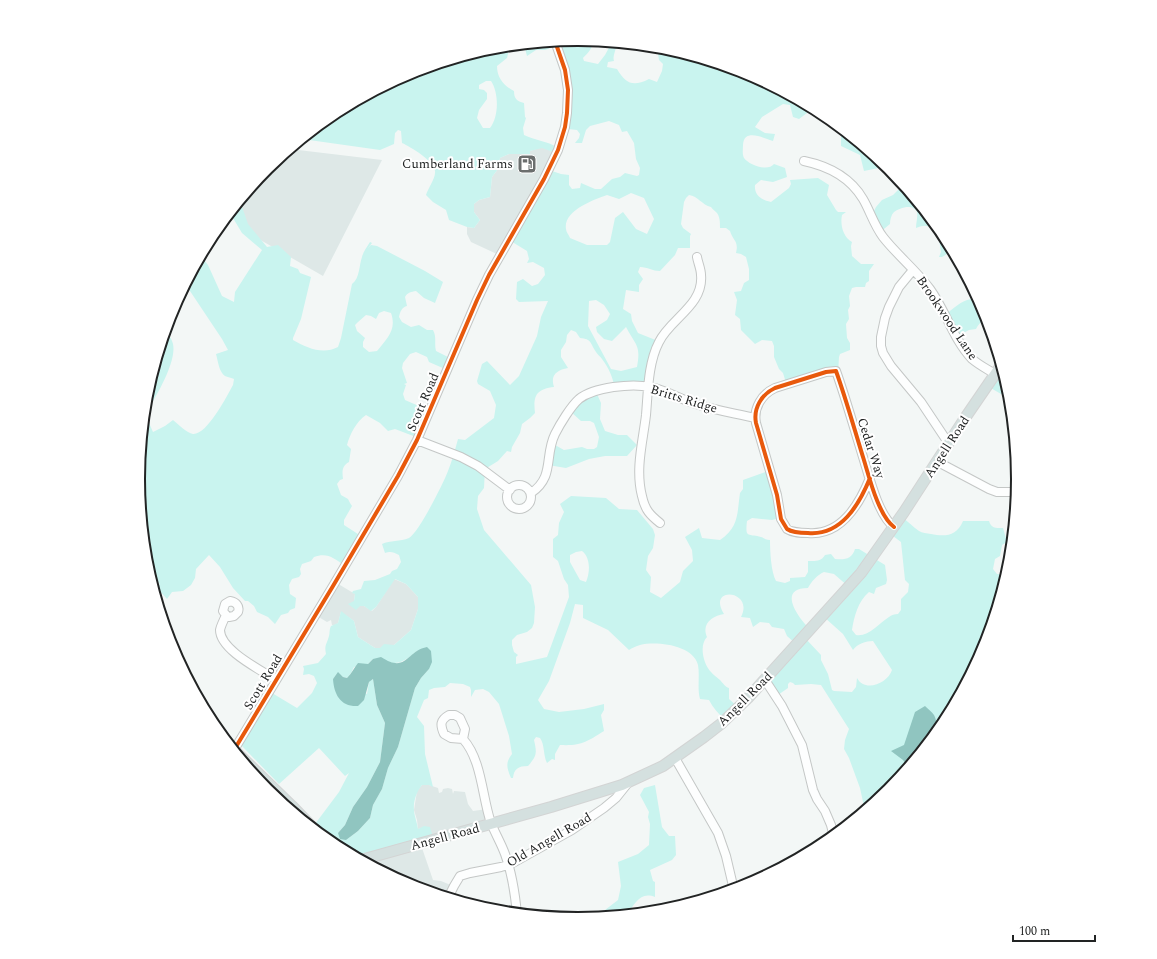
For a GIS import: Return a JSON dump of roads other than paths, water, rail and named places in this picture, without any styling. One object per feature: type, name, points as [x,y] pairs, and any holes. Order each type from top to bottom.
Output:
[{"type":"main road","name":"Angell Road","points":[[368,858],[575,800],[628,782],[663,766],[722,723],[765,680],[861,573],[938,462],[948,444],[998,370]]},
{"type":"street","name":"Scott Road","points":[[235,743],[276,680],[346,566],[398,476],[417,440],[480,294],[499,256],[548,172],[561,141],[567,113],[568,90],[565,70],[557,47]]},
{"type":"street","name":"Brookwood Lane","points":[[804,161],[823,165],[837,172],[856,189],[863,198],[883,237],[930,290],[958,339],[972,359],[995,374]]},
{"type":"street","points":[[660,523],[649,514],[642,496],[640,484],[640,461],[652,364],[658,342],[670,326],[687,310],[695,300],[699,291],[702,277],[697,257]]},
{"type":"street","points":[[913,270],[899,287],[888,307],[881,338],[881,346],[883,353],[891,366],[921,402],[948,444]]},
{"type":"street","name":"Cedar Way","points":[[755,418],[759,403],[768,392],[815,376],[836,371],[882,511],[888,522],[894,527]]},
{"type":"street","name":"Britts Ridge","points":[[510,490],[508,500],[510,505],[520,509],[529,504],[531,493],[539,488],[546,475],[550,448],[554,434],[579,399],[586,395],[610,388],[649,387],[674,395],[692,403],[755,418]]},
{"type":"street","points":[[755,418],[757,430],[776,491],[781,519],[786,529],[794,532],[813,534],[831,530],[850,515],[866,488],[870,478]]},
{"type":"street","points":[[417,440],[461,457],[478,466],[510,490],[514,486],[519,485],[524,486],[531,493]]},
{"type":"street","points":[[938,462],[997,492],[1012,492]]},
{"type":"street","points":[[226,616],[222,622],[220,630],[226,645],[276,680]]},
{"type":"street","points":[[765,680],[782,706],[802,745],[813,790],[825,812],[832,830]]},
{"type":"street","points":[[464,739],[472,750],[491,824],[508,865],[513,883],[516,908]]},
{"type":"street","points":[[675,758],[718,833],[726,856],[733,884]]},
{"type":"street","name":"Old Angell Road","points":[[450,893],[460,876],[508,865],[572,830],[616,798],[628,782]]},
{"type":"place","name":"Cumberland Farms","points":[[527,164]]}]
